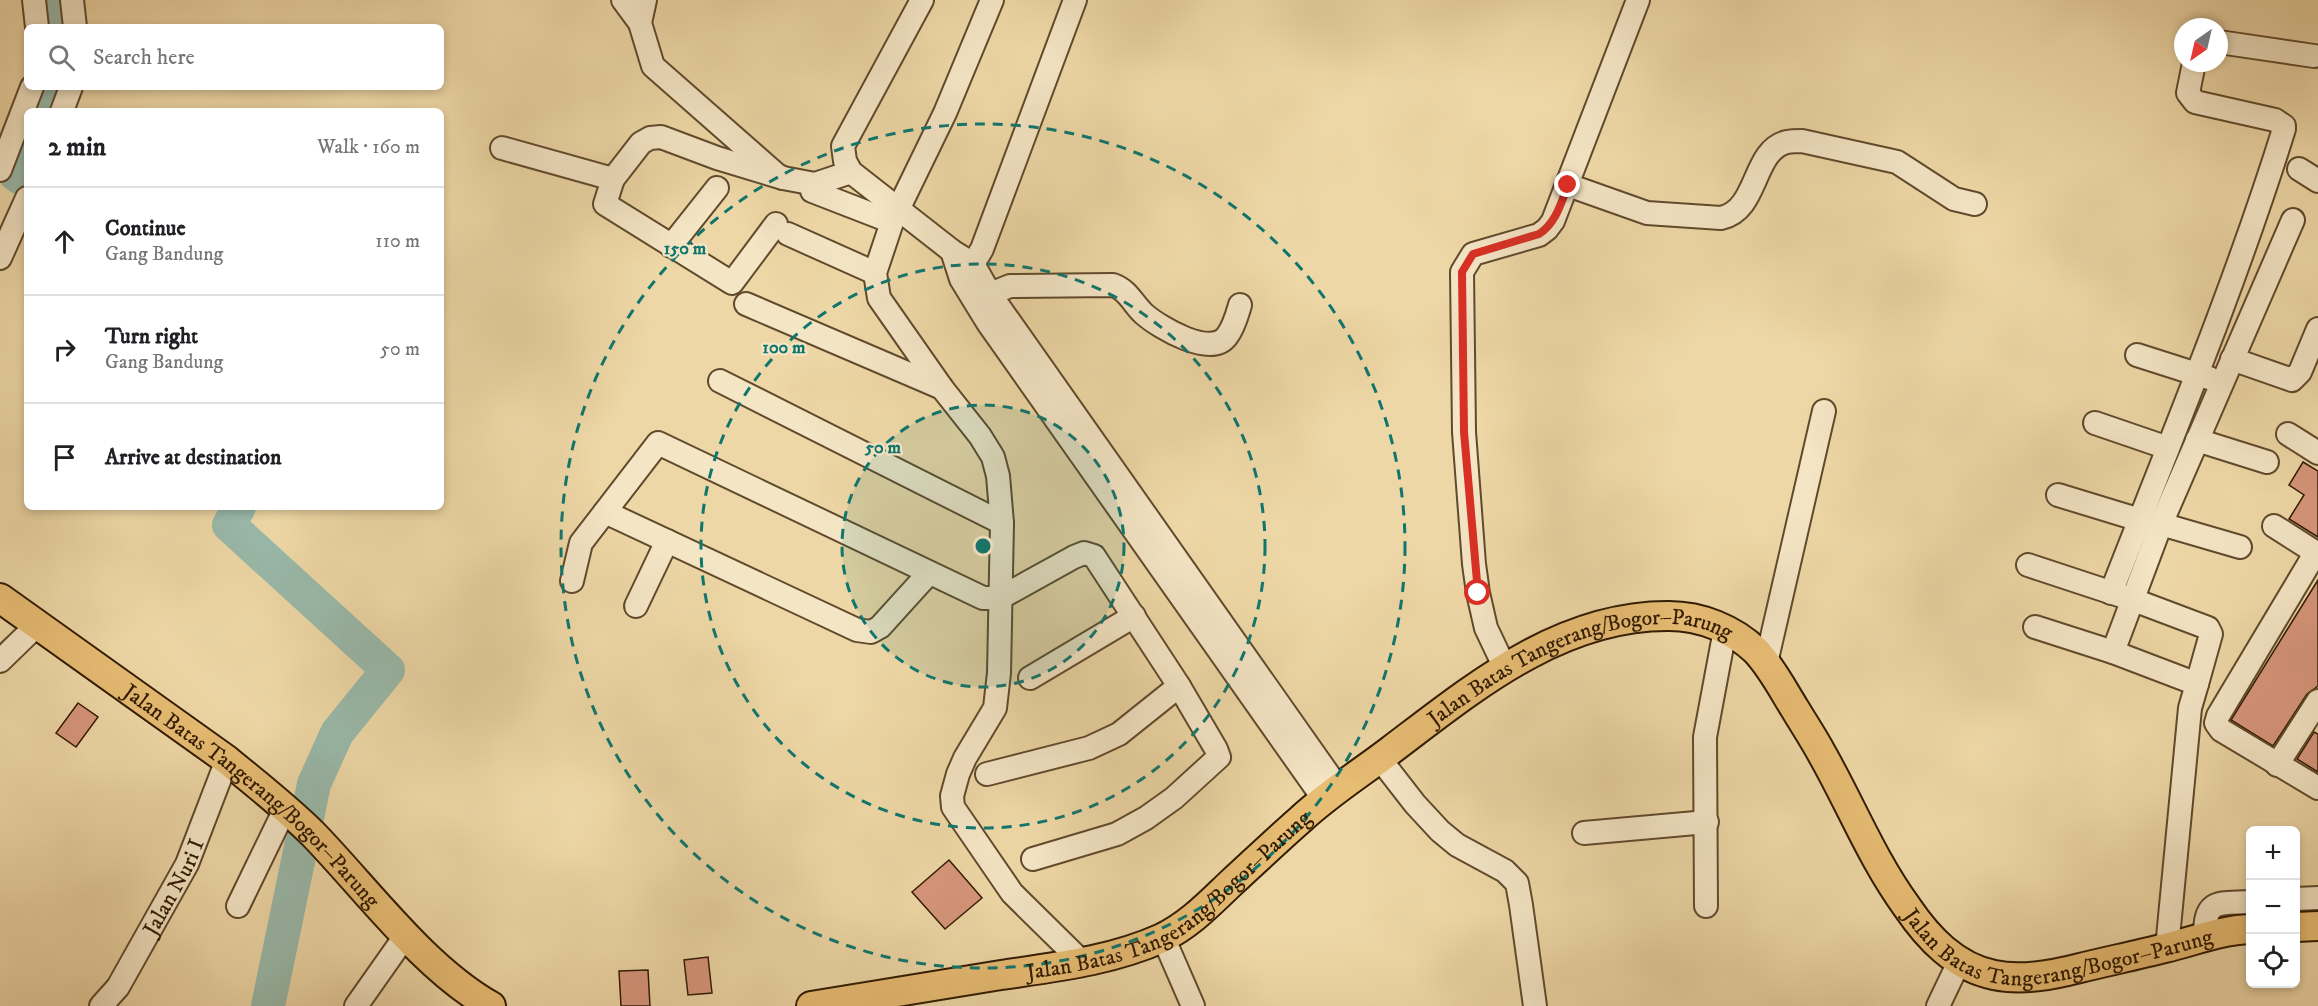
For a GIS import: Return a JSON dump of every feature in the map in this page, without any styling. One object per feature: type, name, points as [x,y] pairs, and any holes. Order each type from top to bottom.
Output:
[{"type":"main road","name":"Jalan Batas Tangerang/Bogor–Parung","points":[[0,598],[36,626],[227,760],[312,833],[406,935],[462,987],[492,1006]]},
{"type":"main road","name":"Jalan Batas Tangerang/Bogor–Parung","points":[[811,1006],[916,998],[1104,959],[1163,937],[1193,919],[1330,793],[1380,759],[1479,683],[1535,650],[1561,639],[1617,621],[1666,616],[1692,617],[1715,624],[1753,648],[1766,663],[1823,755],[1861,832],[1897,893],[1918,922],[1943,949],[1959,962],[1994,975],[2040,976],[2167,948],[2205,936],[2246,930]]},
{"type":"main road","points":[[2300,927],[2318,926]]},
{"type":"street","points":[[34,0],[38,24]]},
{"type":"street","points":[[72,0],[75,24]]},
{"type":"street","points":[[623,0],[640,23],[653,66],[783,178]]},
{"type":"street","points":[[640,23],[645,0]]},
{"type":"street","points":[[922,0],[843,146],[845,160],[851,172],[896,216],[973,264],[990,294],[1330,793]]},
{"type":"street","points":[[992,0],[945,113],[896,216],[875,273],[879,298],[942,388],[980,436],[993,457],[998,476],[1002,524],[999,673],[995,708],[964,759],[952,796],[953,807],[1012,893],[1082,962]]},
{"type":"street","points":[[973,264],[982,249],[1075,0]]},
{"type":"street","points":[[1505,668],[1486,628],[1474,564],[1464,422],[1462,272],[1473,254],[1539,234],[1553,221],[1638,0]]},
{"type":"street","points":[[2228,43],[2314,56]]},
{"type":"street","points":[[2113,652],[2121,596],[2150,522],[2168,448],[2264,194],[2284,129],[2275,120],[2195,102],[2188,93],[2192,72]]},
{"type":"street","points":[[0,170],[31,90]]},
{"type":"street","points":[[63,108],[70,90]]},
{"type":"street","points":[[851,172],[814,184],[783,178],[717,158],[661,137],[650,138],[641,143],[613,179],[605,204],[732,283],[782,229],[875,273]]},
{"type":"street","points":[[1568,185],[1647,213],[1721,218],[1731,216],[1745,202],[1769,154],[1786,142],[1802,141],[1897,162],[1954,199],[1975,204]]},
{"type":"street","points":[[502,148],[613,179]]},
{"type":"street","points":[[672,246],[717,188]]},
{"type":"street","points":[[812,191],[896,216]]},
{"type":"street","points":[[0,258],[24,205]]},
{"type":"street","points":[[2150,522],[2197,440],[2293,220]]},
{"type":"street","points":[[951,251],[961,279],[988,323],[1330,793]]},
{"type":"street","points":[[990,294],[1010,286],[1113,285],[1126,292],[1142,312],[1153,321],[1200,344],[1210,345],[1218,344],[1227,337],[1240,305]]},
{"type":"street","points":[[746,304],[942,388]]},
{"type":"street","points":[[2232,359],[2292,380],[2300,372],[2318,329]]},
{"type":"street","points":[[2137,355],[2222,383]]},
{"type":"street","points":[[720,381],[1002,524]]},
{"type":"street","points":[[1766,663],[1824,411]]},
{"type":"street","points":[[2095,423],[2168,448]]},
{"type":"street","points":[[2288,434],[2318,453]]},
{"type":"street","points":[[2197,440],[2267,462]]},
{"type":"street","points":[[572,581],[581,543],[658,443],[983,598],[1000,598],[1084,553],[1094,556],[1179,686],[1219,757],[1174,798],[1146,818],[1117,834],[1033,859]]},
{"type":"street","points":[[2058,495],[2240,547]]},
{"type":"street","points":[[605,512],[857,630],[871,632],[880,627],[929,573]]},
{"type":"street","points":[[2274,526],[2317,553],[2218,716],[2216,723],[2221,730],[2318,788]]},
{"type":"street","points":[[636,606],[667,542]]},
{"type":"street","points":[[2028,566],[2121,596],[2208,628],[2211,634],[2190,708],[2167,948]]},
{"type":"street","points":[[1030,678],[1134,616]]},
{"type":"street","points":[[0,661],[36,626]]},
{"type":"street","points":[[2035,627],[2113,652],[2197,684]]},
{"type":"street","points":[[1706,906],[1705,737],[1725,630]]},
{"type":"street","points":[[987,774],[1089,748],[1119,734],[1179,686]]},
{"type":"street","points":[[2277,765],[2318,701]]},
{"type":"street","points":[[1380,759],[1415,804],[1440,831],[1457,845],[1505,871],[1517,883],[1535,1006]]},
{"type":"street","name":"Jalan Nuri I","points":[[101,1006],[118,987],[186,864],[227,760]]},
{"type":"street","points":[[238,906],[285,809]]},
{"type":"street","points":[[1584,833],[1707,822]]},
{"type":"street","points":[[2300,899],[2318,898]]},
{"type":"street","points":[[2205,936],[2209,909],[2218,904],[2246,902]]},
{"type":"street","points":[[356,1006],[406,935]]},
{"type":"street","points":[[1163,937],[1193,1006]]},
{"type":"street","points":[[1938,1006],[1959,962]]},
{"type":"building","points":[[2303,462],[2318,471],[2318,537],[2289,519],[2304,495],[2289,485]]},
{"type":"building","points":[[2318,580],[2318,686],[2307,694],[2273,746],[2231,720]]},
{"type":"building","points":[[78,703],[98,717],[76,747],[56,733]]},
{"type":"building","points":[[2314,732],[2318,734],[2318,772],[2297,759]]},
{"type":"building","points":[[949,860],[982,898],[945,929],[912,892]]},
{"type":"building","points":[[708,957],[712,993],[688,995],[684,960]]},
{"type":"building","points":[[648,970],[650,1006],[621,1006],[619,971]]},
{"type":"waterway","points":[[57,0],[59,24]]},
{"type":"waterway","points":[[41,108],[49,90]]},
{"type":"waterway","points":[[24,152],[15,174],[24,180]]},
{"type":"waterway","points":[[237,510],[229,525],[388,670],[337,733],[314,784],[268,1006]]},
{"type":"route","points":[[1478,593],[1464,432],[1462,272],[1473,254],[1539,234],[1547,229],[1553,221],[1568,185]]}]
